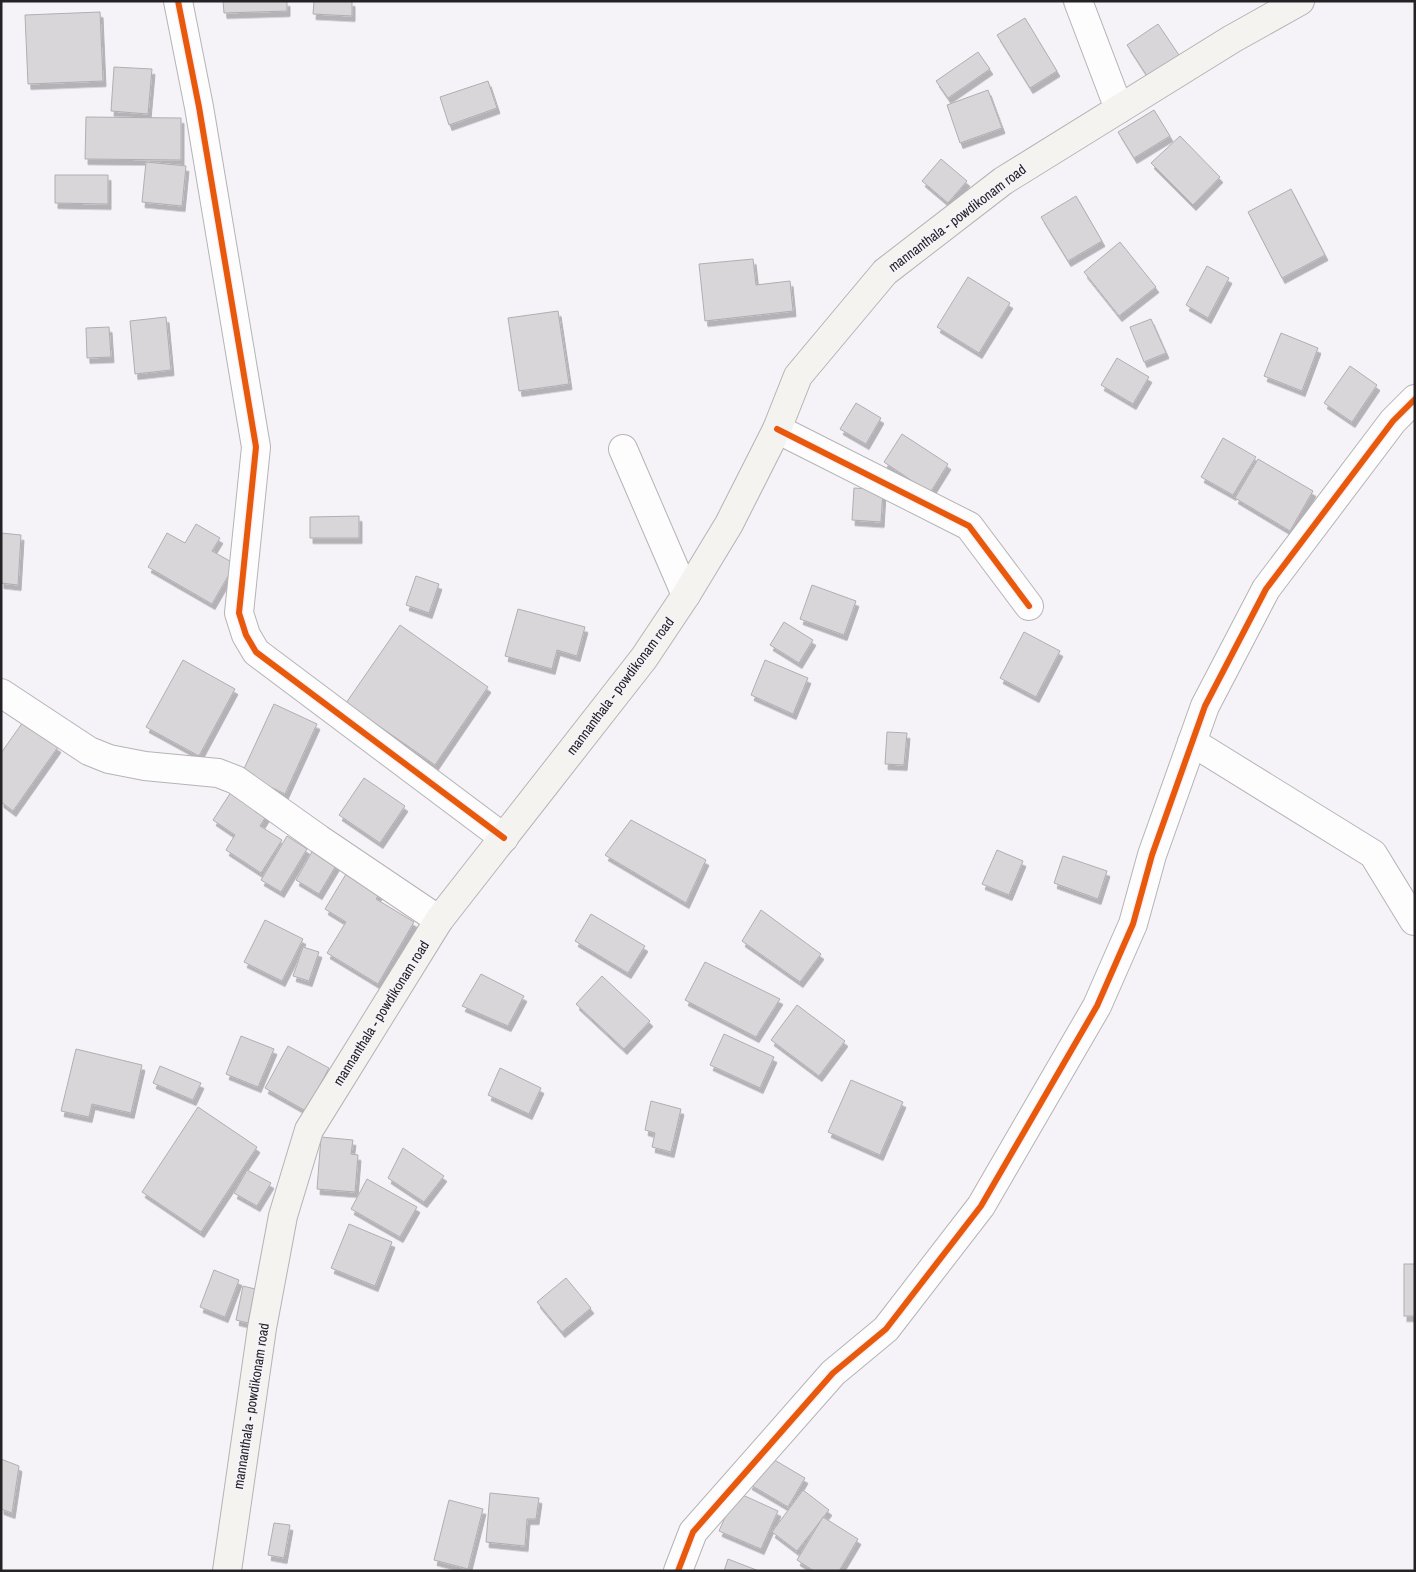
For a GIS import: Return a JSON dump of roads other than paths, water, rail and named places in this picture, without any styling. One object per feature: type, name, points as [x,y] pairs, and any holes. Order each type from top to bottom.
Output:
[{"type":"main road","name":"mannanthala - powdikonam road","points":[[227,1571],[262,1328],[283,1216],[310,1130],[439,920],[644,658],[686,595],[729,524],[777,430],[798,376],[885,272],[1003,181],[1232,39],[1300,1]]},
{"type":"street","points":[[178,1],[199,106],[256,447],[239,613],[246,635],[256,652],[504,838]]},
{"type":"street","points":[[1078,1],[1119,109]]},
{"type":"street","points":[[678,1571],[693,1532],[833,1373],[886,1329],[981,1206],[1097,1006],[1133,924],[1152,855],[1204,706],[1266,589],[1393,421],[1415,399]]},
{"type":"street","points":[[777,430],[969,526],[1029,606]]},
{"type":"street","points":[[623,449],[686,595]]},
{"type":"street","points":[[1,693],[89,751],[109,759],[145,766],[218,773],[236,780],[439,920]]},
{"type":"street","points":[[1192,742],[1373,854],[1414,921]]}]
